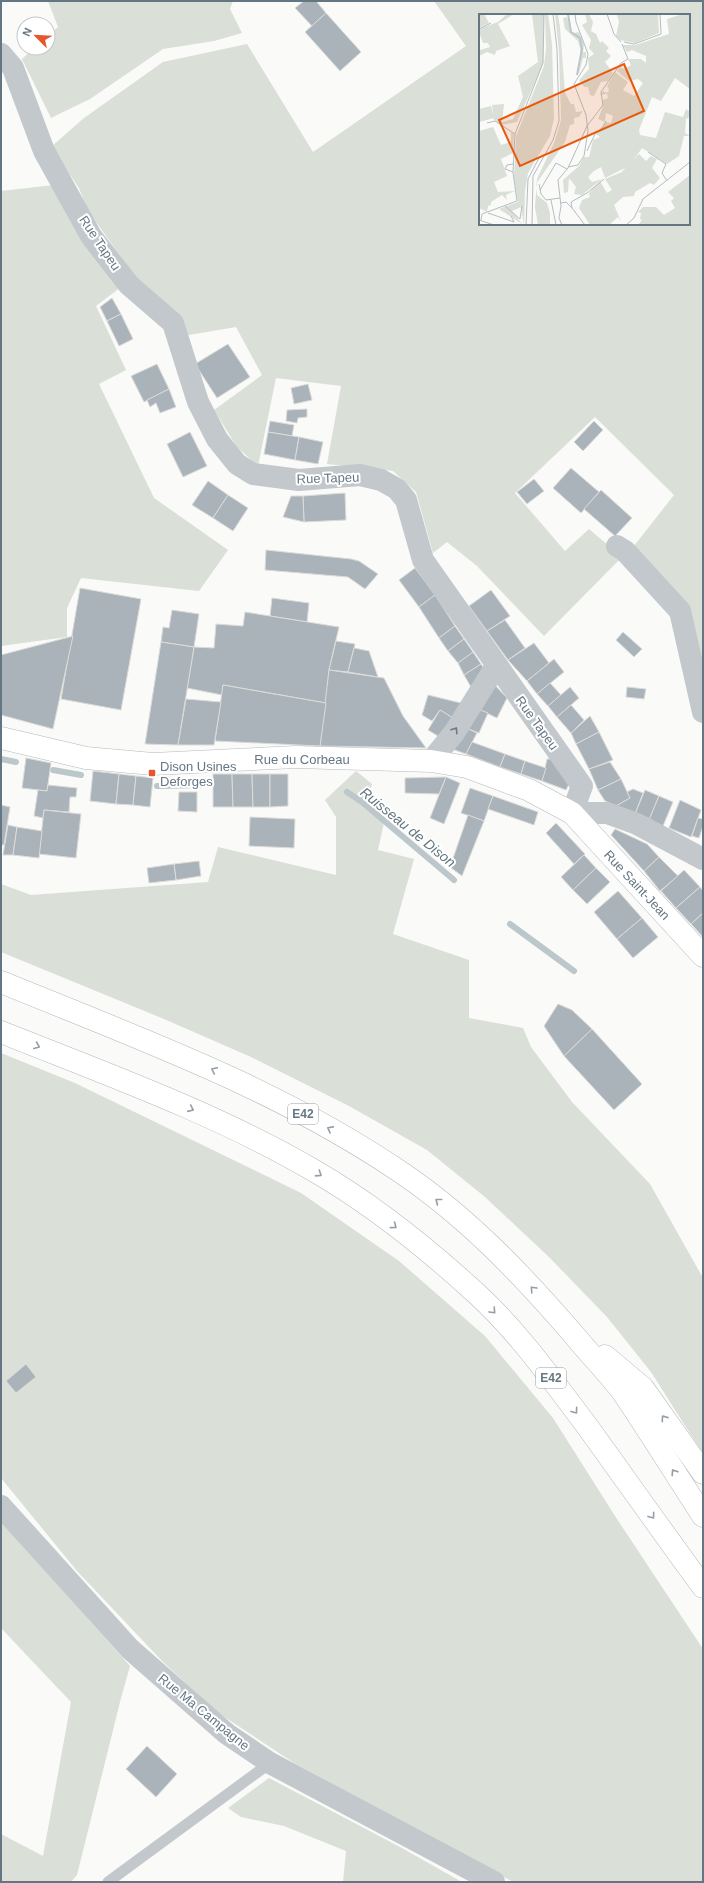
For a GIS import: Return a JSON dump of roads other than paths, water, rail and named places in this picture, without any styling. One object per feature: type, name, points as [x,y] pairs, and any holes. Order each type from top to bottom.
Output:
[{"type":"main road","name":"Rue du Corbeau","points":[[1,738],[86,758],[154,764],[296,757],[431,761],[467,768],[522,788],[572,813]]},
{"type":"main road","name":"Rue Saint-Jean","points":[[572,813],[703,956]]},
{"type":"main road","name":"E42","points":[[1,982],[181,1055],[269,1096],[348,1139],[404,1174],[461,1219],[506,1260],[559,1318],[622,1392],[703,1516]]},
{"type":"main road","name":"E42","points":[[1,1032],[155,1094],[244,1133],[313,1170],[363,1203],[422,1247],[479,1296],[538,1360],[703,1587]]},
{"type":"main road","points":[[559,1318],[643,1388],[703,1473]]},
{"type":"street","name":"Rue Tapeu","points":[[1,54],[13,68],[44,152],[91,236],[129,285],[173,323],[198,402],[217,439],[237,464],[253,474],[299,480],[360,475],[381,480],[397,489],[406,500],[423,560],[496,666],[582,786],[572,813]]},
{"type":"street","points":[[617,546],[625,551],[680,611],[703,712]]},
{"type":"street","points":[[431,761],[454,733],[496,666]]},
{"type":"street","points":[[572,813],[607,813],[637,824],[703,859]]},
{"type":"street","name":"Rue Ma Campagne","points":[[1,1506],[130,1650],[227,1734],[270,1763],[494,1882]]},
{"type":"lane","points":[[108,1882],[270,1763]]},
{"type":"waterway","name":"Ruisseau de Dison","points":[[1,759],[16,762]]},
{"type":"waterway","name":"Ruisseau de Dison","points":[[53,770],[81,775]]},
{"type":"waterway","name":"Ruisseau de Dison","points":[[157,786],[203,785]]},
{"type":"waterway","name":"Ruisseau de Dison","points":[[347,792],[362,802],[454,880]]},
{"type":"waterway","name":"Ruisseau de Dison","points":[[510,924],[574,971]]},
{"type":"place","name":"Dison Usines Deforges","points":[[152,773]]}]
